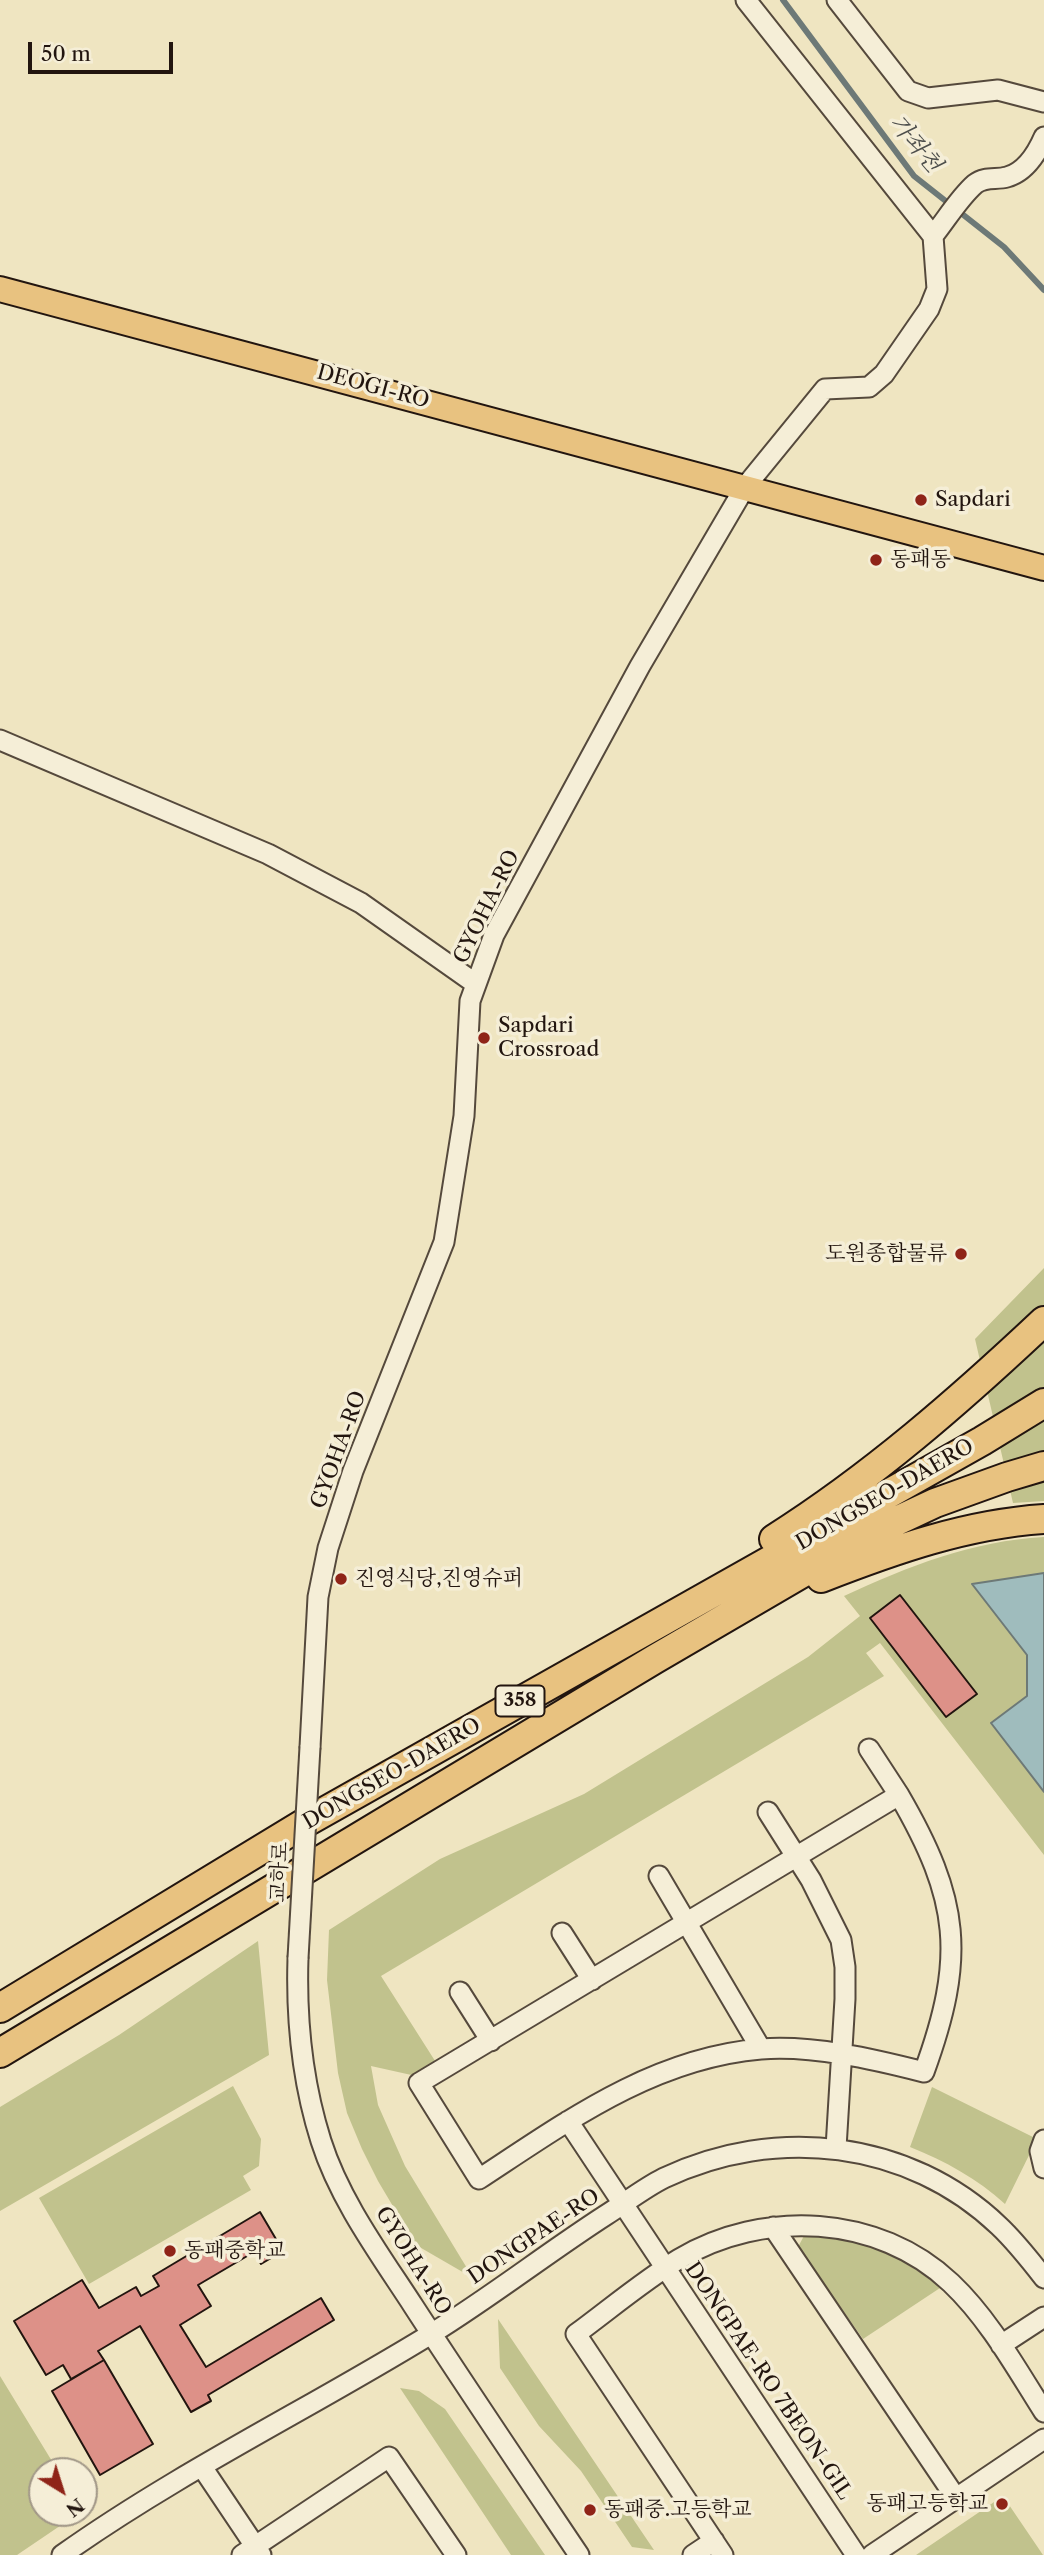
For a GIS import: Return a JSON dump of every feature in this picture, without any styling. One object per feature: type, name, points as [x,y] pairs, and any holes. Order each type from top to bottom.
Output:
[{"type":"highway","points":[[456,1737],[797,1524],[888,1456],[979,1382],[1044,1321]]},
{"type":"highway","name":"DONGSEO-DAERO","points":[[0,2008],[308,1821],[741,1578],[1044,1403]]},
{"type":"highway","name":"DONGSEO-DAERO","points":[[0,2055],[655,1658],[871,1533],[935,1503],[1044,1466]]},
{"type":"highway","points":[[655,1658],[814,1580],[883,1554],[943,1535],[1044,1519]]},
{"type":"main road","name":"DEOGI-RO","points":[[0,289],[1044,568]]},
{"type":"street","points":[[746,0],[933,236],[977,183],[990,178],[1008,177],[1024,167],[1038,151],[1044,137]]},
{"type":"street","points":[[836,0],[908,91],[928,98],[998,90],[1044,102]]},
{"type":"street","name":"GYOHA-RO","points":[[310,1747],[318,1597],[328,1548],[353,1471],[444,1242],[464,1116],[470,1001],[494,935],[640,666],[745,487],[825,388],[869,387],[884,373],[929,309],[937,289],[933,236]]},
{"type":"street","points":[[0,740],[268,855],[361,903],[475,984]]},
{"type":"street","name":"교하로","points":[[298,1958],[310,1747]]},
{"type":"street","points":[[869,1749],[900,1795],[933,1860],[950,1918],[952,1947],[945,2009],[924,2072],[842,2054],[761,2049],[674,2068],[630,2085],[568,2121],[479,2179],[419,2083],[900,1795]]},
{"type":"street","points":[[768,1812],[830,1914],[841,1940],[845,1967],[836,2148]]},
{"type":"street","points":[[659,1876],[761,2049]]},
{"type":"street","points":[[562,1933],[592,1980]]},
{"type":"street","name":"GYOHA-RO","points":[[298,1958],[299,2043],[309,2099],[322,2144],[341,2188],[432,2334],[579,2555]]},
{"type":"street","points":[[460,1992],[491,2041]]},
{"type":"street","name":"DONGPAE-RO 7BEON-GIL","points":[[568,2121],[856,2555]]},
{"type":"street","points":[[1044,2140],[1040,2151],[1044,2168]]},
{"type":"street","name":"DONGPAE-RO","points":[[62,2555],[202,2467],[432,2334],[661,2179],[720,2156],[788,2146],[836,2148],[899,2164],[950,2189],[997,2224],[1044,2278]]},
{"type":"street","name":"DONGPAE-RO 7BEON-GIL","points":[[693,2555],[718,2548],[576,2334],[666,2268],[710,2243],[742,2233],[803,2224],[839,2227],[900,2248],[950,2281],[1001,2345],[1044,2412]]},
{"type":"street","points":[[773,2227],[957,2498]]},
{"type":"street","points":[[1001,2345],[1044,2316]]},
{"type":"street","points":[[872,2555],[1044,2439]]},
{"type":"street","points":[[202,2467],[253,2552],[389,2457],[456,2555]]},
{"type":"green space","points":[[1044,1268],[1044,1501],[1013,1503],[975,1339]]},
{"type":"green space","points":[[1044,1537],[1044,1855],[880,1643],[866,1653],[884,1676],[381,1976],[437,2064],[416,2076],[371,2066],[378,2105],[405,2166],[473,2278],[416,2245],[378,2181],[347,2113],[338,2073],[327,1980],[329,1930],[440,1859],[584,1794],[808,1657],[860,1616],[844,1596],[941,1557],[1017,1539]]},
{"type":"green space","points":[[258,1941],[269,2055],[0,2211],[0,2107],[119,2035]]},
{"type":"green space","points":[[233,2086],[261,2139],[259,2166],[243,2176],[251,2190],[89,2284],[39,2198]]},
{"type":"green space","points":[[932,2087],[1037,2139],[1005,2204],[960,2171],[910,2147]]},
{"type":"green space","points":[[805,2234],[843,2240],[877,2250],[909,2265],[940,2288],[863,2339],[798,2247]]},
{"type":"green space","points":[[498,2319],[654,2550],[632,2547],[581,2471],[539,2426],[500,2368]]},
{"type":"green space","points":[[0,2376],[49,2457],[28,2457],[28,2527],[58,2527],[17,2555],[0,2555]]},
{"type":"green space","points":[[400,2388],[419,2391],[445,2409],[545,2555],[511,2555]]},
{"type":"green space","name":"동패고등학교","points":[[1003,2496],[1043,2555],[916,2555]]},
{"type":"water","points":[[1044,1573],[1044,1792],[991,1723],[1027,1696],[1027,1655],[972,1584]]},
{"type":"building","points":[[900,1595],[977,1694],[946,1717],[870,1618]]},
{"type":"building","points":[[260,2212],[283,2251],[261,2264],[254,2252],[198,2285],[211,2306],[180,2325],[206,2367],[321,2298],[334,2320],[208,2395],[211,2401],[191,2412],[140,2326],[98,2351],[104,2360],[71,2379],[63,2365],[46,2375],[14,2321],[82,2280],[99,2308],[136,2287],[141,2296],[159,2286],[153,2276]]},
{"type":"building","points":[[104,2360],[153,2444],[100,2475],[98,2457],[90,2457],[52,2391]]},
{"type":"waterway","name":"가좌천","points":[[783,0],[914,176],[1004,247],[1044,290]]},
{"type":"place","name":"Sapdari","points":[[921,500]]},
{"type":"place","name":"동패동","points":[[876,560]]},
{"type":"place","name":"Sapdari Crossroad","points":[[484,1038]]},
{"type":"place","name":"도원종합물류","points":[[961,1254]]},
{"type":"place","name":"진영식당,진영슈퍼","points":[[341,1579]]},
{"type":"place","name":"동패중학교","points":[[170,2251]]},
{"type":"place","name":"동패고등학교","points":[[1002,2504]]},
{"type":"place","name":"동패중.고등학교","points":[[590,2510]]}]
